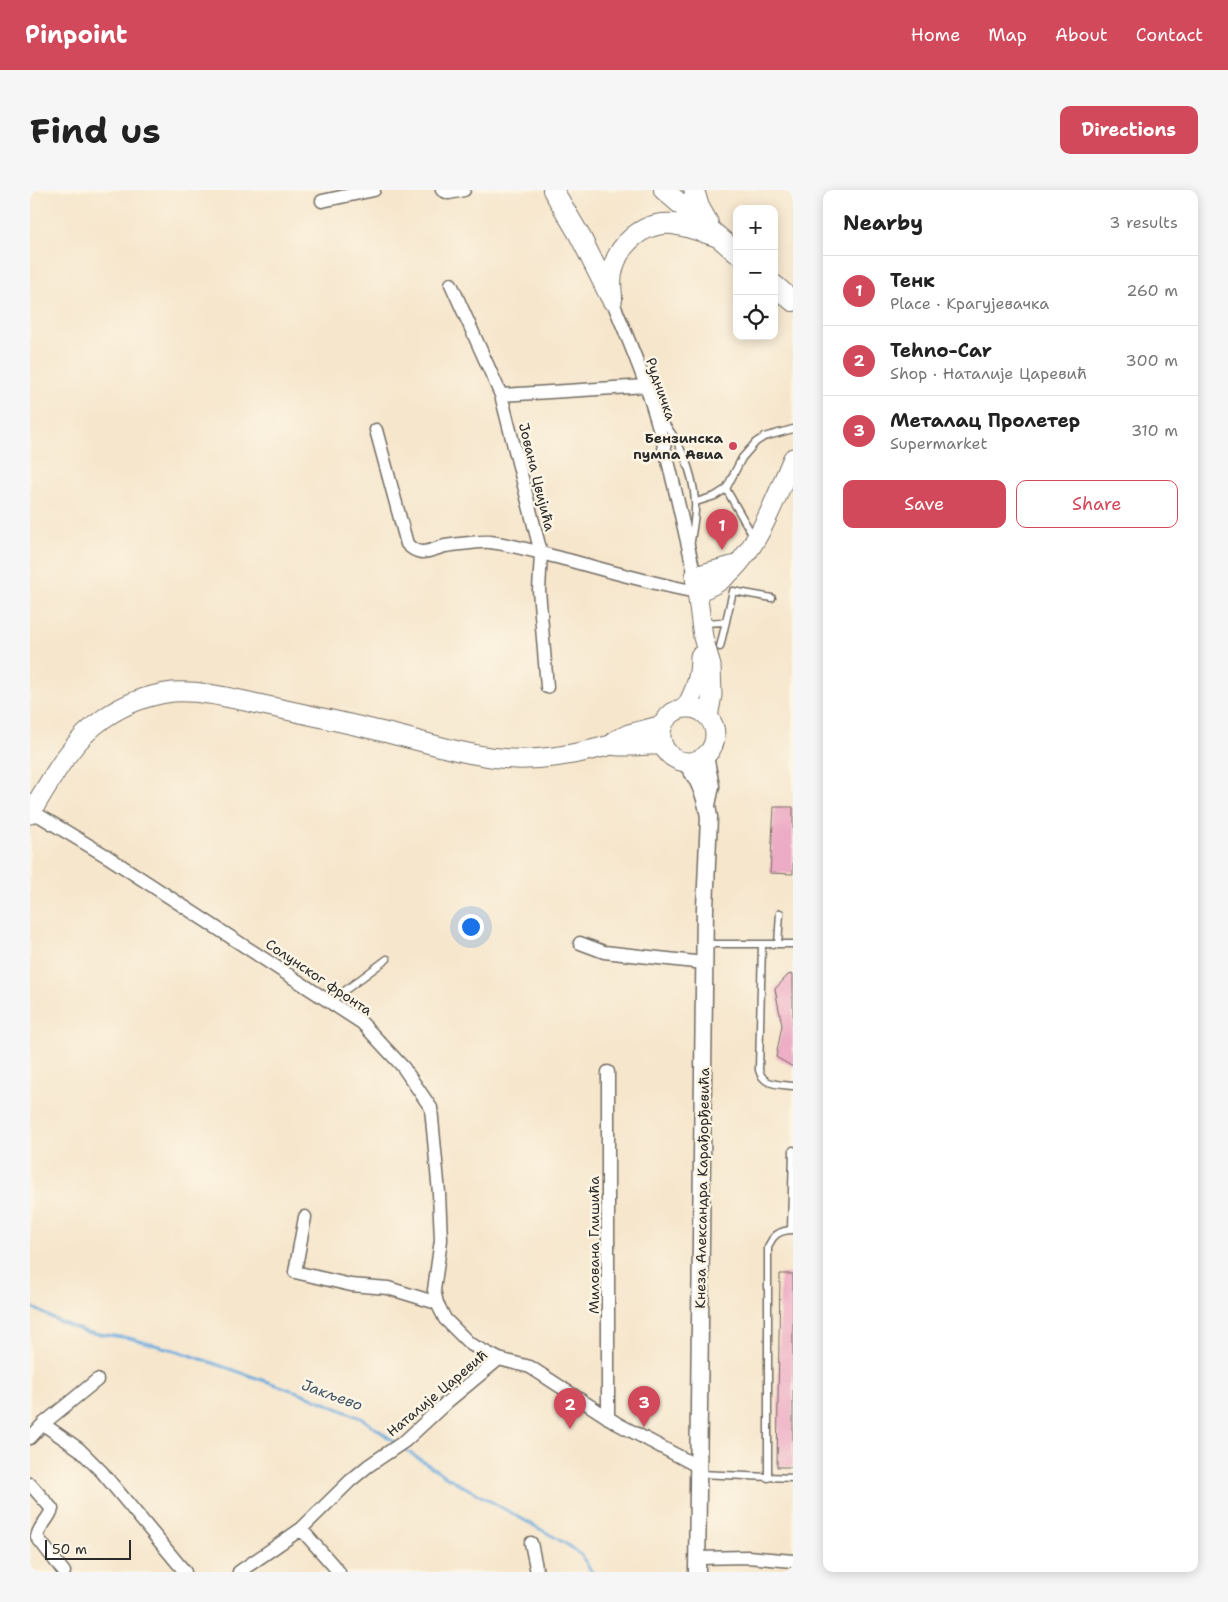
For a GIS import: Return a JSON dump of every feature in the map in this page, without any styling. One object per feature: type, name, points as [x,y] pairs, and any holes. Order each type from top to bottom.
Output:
[{"type":"main road","points":[[553,190],[580,236],[612,300]]},
{"type":"main road","points":[[664,190],[735,250]]},
{"type":"main road","points":[[694,190],[699,207],[718,236]]},
{"type":"main road","points":[[612,300],[611,275],[614,266],[627,242],[641,231],[656,226],[672,224],[718,236]]},
{"type":"main road","points":[[778,288],[793,301]]},
{"type":"main road","points":[[708,716],[712,700],[712,678],[702,630],[696,584],[736,565],[756,540],[793,458]]},
{"type":"main road","points":[[686,708],[695,692],[699,678],[702,630]]},
{"type":"main road","points":[[31,811],[73,747],[97,724],[120,708],[137,700],[175,692],[216,695],[487,757],[517,760],[554,758],[611,745],[663,745]]},
{"type":"main road","points":[[686,708],[702,711],[708,716],[715,732],[711,748],[705,756],[692,762],[685,762],[671,756],[663,745],[661,738],[666,718],[672,713],[686,708]]},
{"type":"main road","points":[[611,745],[616,740],[629,734],[663,725]]},
{"type":"street","points":[[322,201],[374,190]]},
{"type":"street","points":[[442,190],[449,193],[464,190]]},
{"type":"street","name":"Јована Цвијића","points":[[451,284],[501,395],[541,553],[539,590],[547,687]]},
{"type":"street","name":"Рудничка","points":[[612,300],[653,408],[676,490],[696,584]]},
{"type":"street","points":[[501,395],[646,386]]},
{"type":"street","points":[[376,430],[407,544],[412,549],[419,552],[430,552],[446,546],[489,541],[651,582],[696,584]]},
{"type":"street","name":"Кнеза Александра Карађорђевића","points":[[705,756],[711,786],[707,804]]},
{"type":"street","name":"Кнеза Александра Карађорђевића","points":[[685,762],[696,776],[707,804],[709,817],[704,944],[697,1565]]},
{"type":"street","name":"Солунског фронта","points":[[31,811],[117,863],[330,1001],[362,1023],[404,1066],[431,1108],[439,1193],[441,1240],[434,1290],[437,1303],[445,1319],[470,1344],[499,1359]]},
{"type":"street","points":[[580,943],[604,952],[704,962]]},
{"type":"street","name":"Милована Глишића","points":[[608,1072],[608,1418]]},
{"type":"street","points":[[305,1217],[295,1272],[351,1285],[388,1288],[437,1303]]},
{"type":"street","name":"Наталије Царевић","points":[[239,1572],[301,1529],[350,1481],[368,1466],[405,1441],[447,1402],[499,1359],[530,1367],[608,1418],[698,1470]]},
{"type":"street","points":[[30,1438],[43,1424],[98,1380]]},
{"type":"street","points":[[43,1424],[79,1450],[102,1472],[185,1572]]},
{"type":"street","points":[[30,1484],[52,1509],[50,1515],[38,1530],[36,1537],[64,1572]]},
{"type":"street","points":[[301,1529],[339,1572]]},
{"type":"street","points":[[531,1543],[537,1572]]},
{"type":"street","points":[[697,1565],[748,1557],[793,1560]]},
{"type":"lane","points":[[653,408],[672,433],[684,456],[692,481],[696,502],[689,552]]},
{"type":"lane","points":[[696,502],[715,496],[726,489],[742,458],[756,442],[764,437],[793,428]]},
{"type":"lane","points":[[726,489],[756,540]]},
{"type":"lane","points":[[720,646],[733,591],[772,598]]},
{"type":"lane","points":[[702,630],[726,622]]},
{"type":"lane","points":[[778,944],[780,913]]},
{"type":"lane","points":[[704,944],[793,944]]},
{"type":"lane","points":[[762,944],[759,1070],[767,1082],[793,1086]]},
{"type":"lane","points":[[330,1001],[387,959]]},
{"type":"lane","points":[[768,1478],[768,1248],[776,1235],[783,1230],[792,1230],[793,1150]]},
{"type":"lane","points":[[698,1470],[768,1478],[793,1478]]},
{"type":"building","points":[[774,807],[793,807],[793,874],[770,873]]},
{"type":"building","points":[[793,974],[793,1067],[776,1057],[782,1025],[775,989],[788,975]]},
{"type":"building","points":[[780,1274],[793,1274],[793,1467],[777,1467]]},
{"type":"waterway","name":"Јакљево","points":[[30,1306],[58,1321],[86,1332],[129,1338],[181,1352],[306,1395],[363,1419],[396,1443]]},
{"type":"waterway","name":"Јакљево","points":[[401,1447],[447,1477],[565,1543],[581,1555],[592,1572]]},
{"type":"place","name":"Бензинска пумпа Авиа","points":[[733,446]]},
{"type":"place","name":"Тенк","points":[[722,550]]},
{"type":"place","name":"Металац Пролетер","points":[[644,1427]]},
{"type":"place","name":"Tehno-Car","points":[[570,1429]]}]
